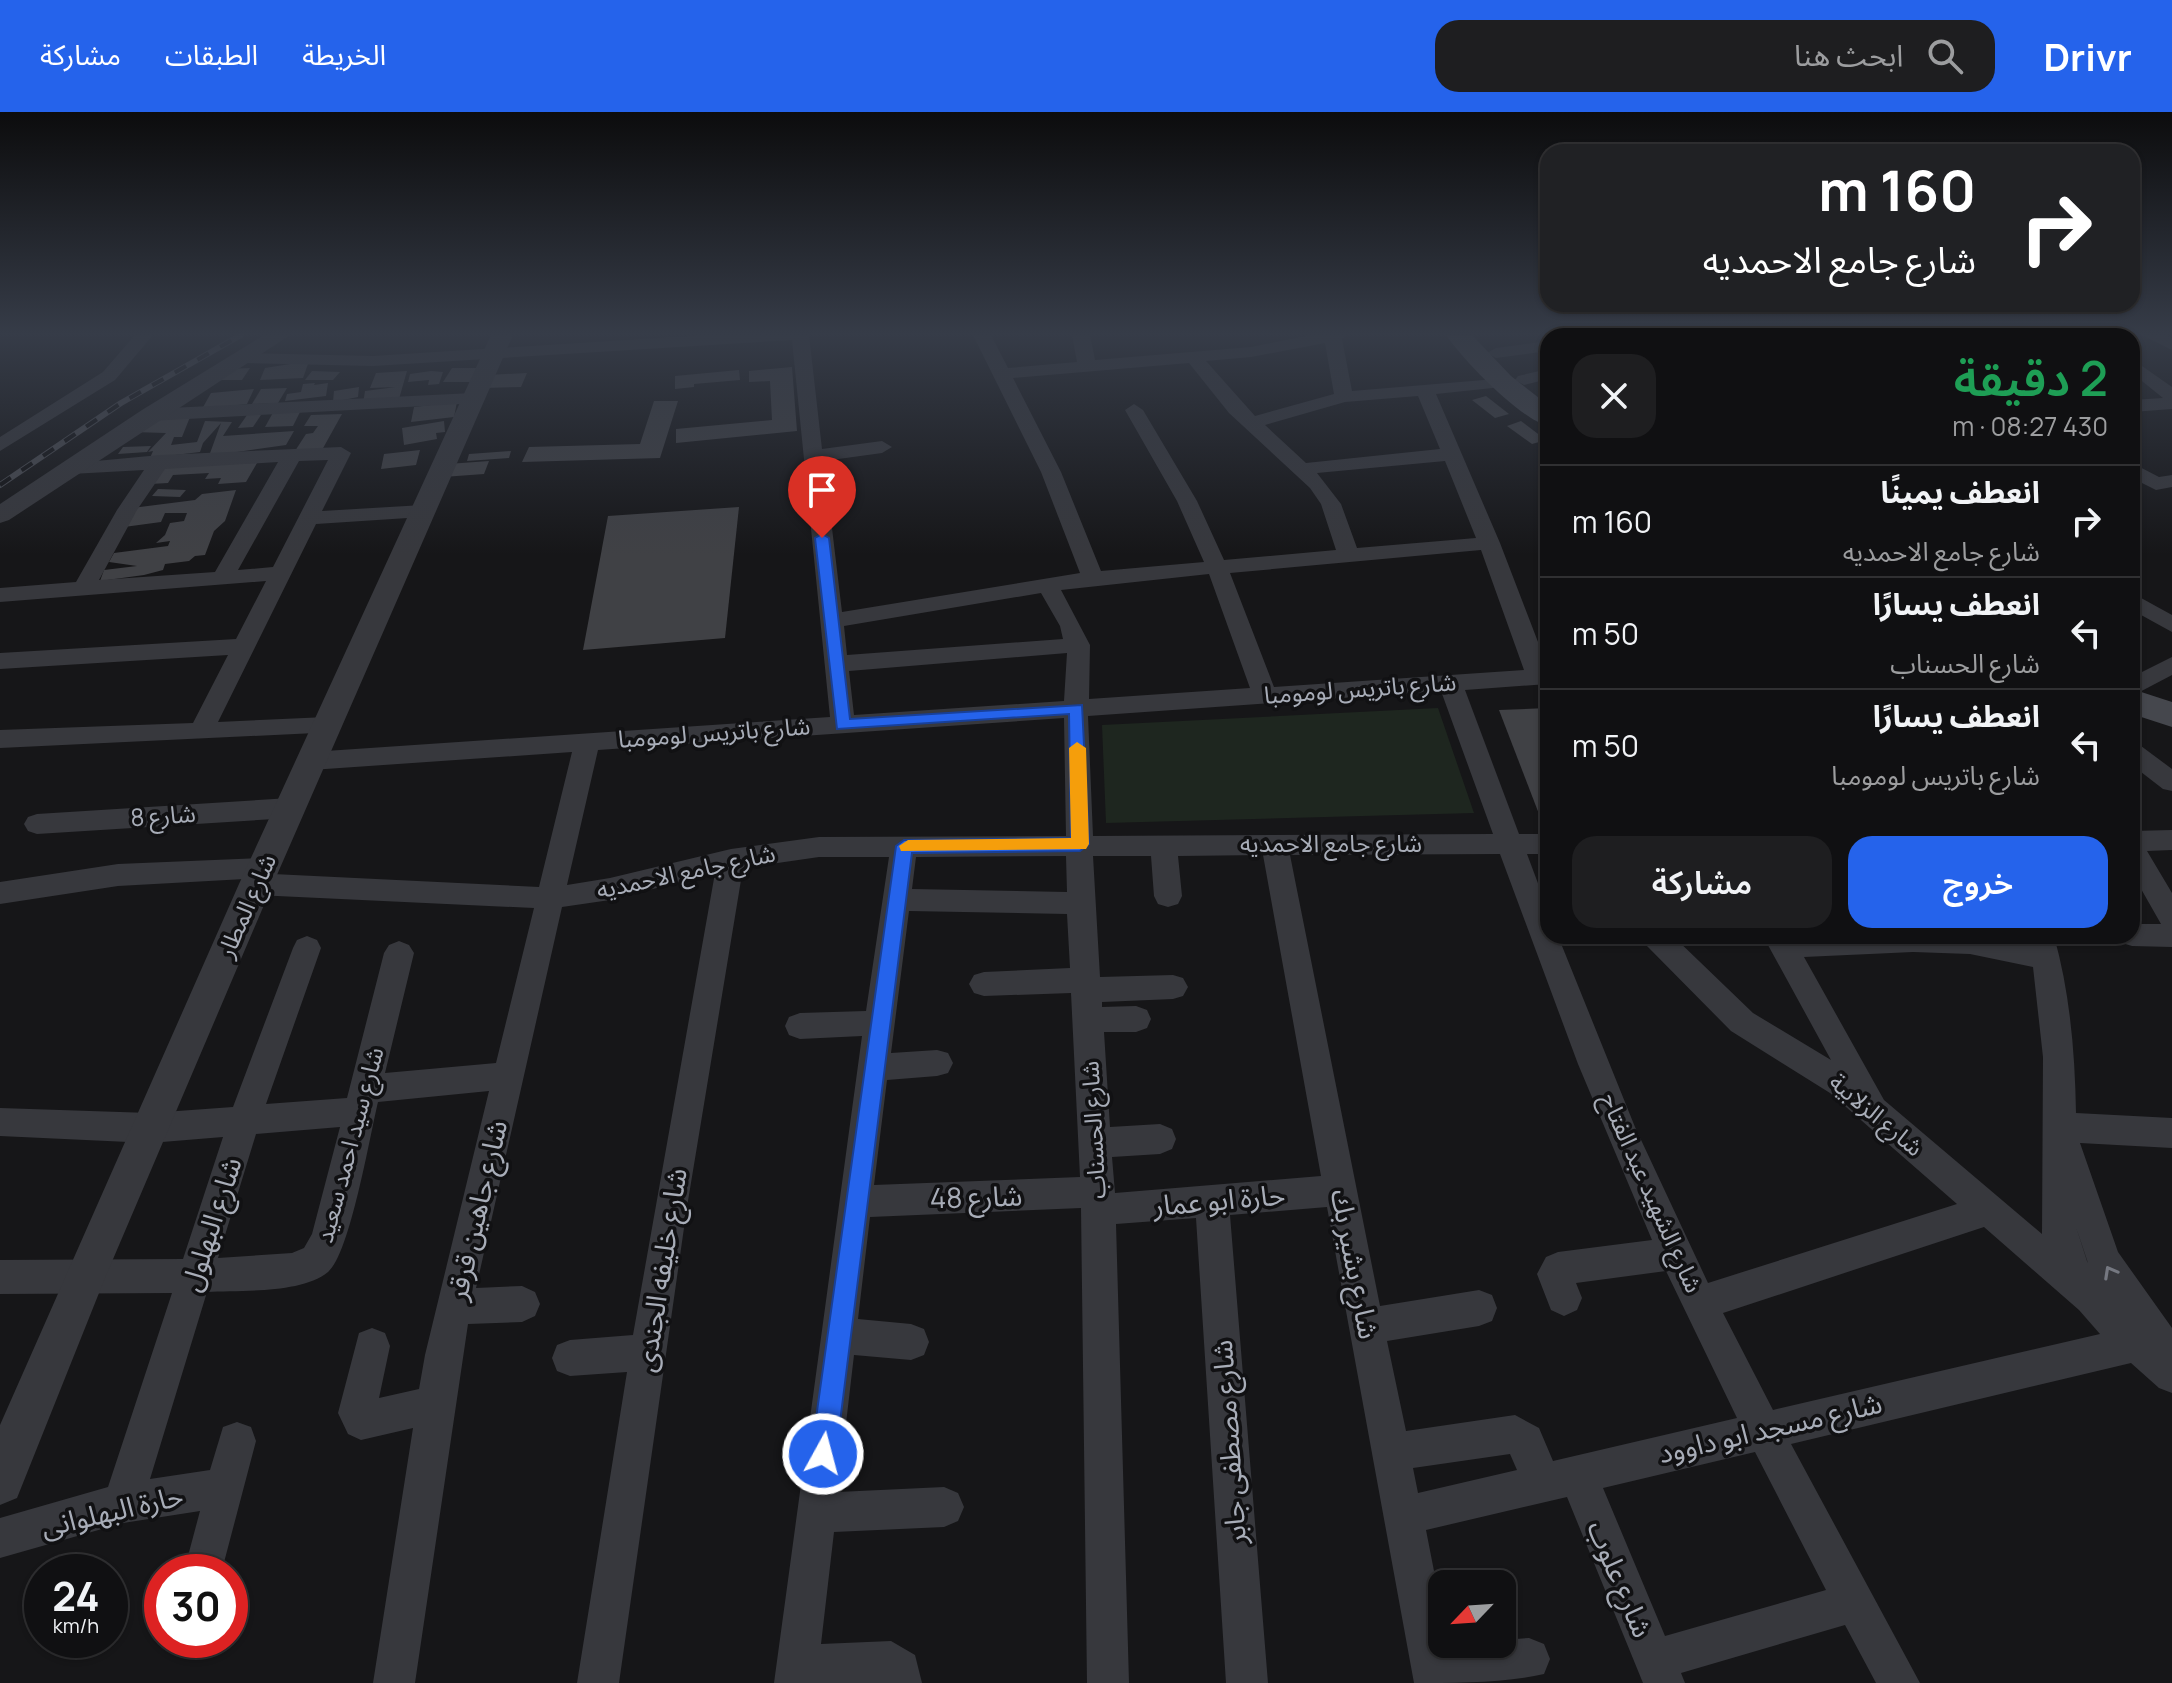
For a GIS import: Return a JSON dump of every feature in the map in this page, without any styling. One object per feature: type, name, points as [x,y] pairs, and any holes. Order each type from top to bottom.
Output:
[{"type":"main road","points":[[2140,704],[2172,715]]},
{"type":"street","points":[[0,445],[60,408]]},
{"type":"street","points":[[0,515],[161,408]]},
{"type":"street","points":[[150,415],[266,408]]},
{"type":"street","points":[[202,729],[283,573],[362,408]]},
{"type":"street","name":"شارع المطار","points":[[0,1481],[84,1278],[469,408]]},
{"type":"street","points":[[808,408],[843,725]]},
{"type":"street","points":[[1019,408],[1051,472],[1093,578]]},
{"type":"street","points":[[1238,408],[1302,469],[1331,504],[1348,553]]},
{"type":"street","points":[[1251,423],[1304,408]]},
{"type":"street","points":[[1433,408],[1540,669]]},
{"type":"street","points":[[1134,410],[1187,501],[1216,565],[1265,695]]},
{"type":"street","points":[[813,456],[882,447]]},
{"type":"street","points":[[71,468],[341,453]]},
{"type":"street","points":[[1302,469],[1453,454]]},
{"type":"street","points":[[222,578],[292,456]]},
{"type":"street","points":[[85,586],[127,510],[160,461]]},
{"type":"street","points":[[2140,473],[2167,487]]},
{"type":"street","points":[[2140,489],[2167,487]]},
{"type":"street","points":[[310,518],[423,511]]},
{"type":"street","points":[[831,621],[1093,578],[1348,553],[1489,543]]},
{"type":"street","points":[[0,595],[283,573]]},
{"type":"street","name":"شارع الحسناب","points":[[1047,584],[1078,645],[1076,708],[1081,903],[1098,1201],[1108,1683]]},
{"type":"street","points":[[2140,605],[2172,625]]},
{"type":"street","points":[[836,664],[1078,645]]},
{"type":"street","points":[[0,661],[246,646]]},
{"type":"street","points":[[2140,695],[2172,665]]},
{"type":"street","name":"شارع باتريس لومومبا","points":[[311,761],[1540,676]]},
{"type":"street","name":"شارع الشهيد عبد الفتاح","points":[[1450,683],[1540,920]]},
{"type":"street","points":[[0,739],[327,726]]},
{"type":"street","name":"شارع جاهين قرقر","points":[[394,1683],[434,1405],[454,1307],[587,742]]},
{"type":"street","points":[[2140,758],[2172,782]]},
{"type":"street","name":"شارع 8","points":[[37,824],[290,808]]},
{"type":"street","points":[[2140,841],[2172,840]]},
{"type":"street","points":[[1163,844],[1168,896]]},
{"type":"street","name":"شارع بشير بك","points":[[1274,844],[1434,1675]]},
{"type":"street","name":"شارع جامع الاحمديه","points":[[0,893],[118,875],[260,876],[550,898],[610,889],[731,859],[819,847],[1540,844]]},
{"type":"street","points":[[901,1683],[900,1670],[891,1662],[796,1674],[855,1202],[904,846]]},
{"type":"street","name":"شارع خليفه الجندى","points":[[598,1683],[648,1352],[731,859]]},
{"type":"street","points":[[2140,866],[2172,918]]},
{"type":"street","points":[[897,900],[1081,903]]},
{"type":"street","points":[[2140,935],[2172,936]]},
{"type":"street","name":"شارع الشهيد عبد الفتاح","points":[[1549,944],[1621,1132],[1676,1253],[1764,1429],[1899,1683]]},
{"type":"street","name":"شارع الزلابية","points":[[1663,944],[1742,1022],[1825,1072],[2095,1301]]},
{"type":"street","points":[[1782,944],[1879,1117]]},
{"type":"street","points":[[1999,944],[2043,947],[2052,983],[2060,1127],[2057,1218],[2060,1237],[2077,1279],[2095,1301],[2172,1375]]},
{"type":"street","name":"شارع البهلول","points":[[123,1503],[244,1120],[307,948]]},
{"type":"street","name":"شارع سيد احمد سعيد","points":[[0,1277],[195,1276],[293,1270],[316,1260],[328,1240],[399,953]]},
{"type":"street","points":[[984,984],[1087,997],[1173,987]]},
{"type":"street","points":[[1087,997],[1136,1019]]},
{"type":"street","points":[[800,1026],[880,1023]]},
{"type":"street","points":[[874,1068],[937,1063]]},
{"type":"street","points":[[0,1122],[150,1128],[244,1120],[508,1076]]},
{"type":"street","points":[[2060,1127],[2172,1133]]},
{"type":"street","points":[[2060,1127],[2095,1242],[2104,1261],[2129,1301],[2172,1358]]},
{"type":"street","points":[[1095,1143],[1160,1139]]},
{"type":"street","name":"حارة ابو عمار","points":[[1098,1201],[1212,1200],[1340,1190]]},
{"type":"street","name":"شارع مصطفى جابر","points":[[1212,1200],[1247,1683]]},
{"type":"street","name":"شارع 48","points":[[855,1202],[1098,1201]]},
{"type":"street","points":[[1701,1303],[1988,1210]]},
{"type":"street","points":[[1564,1298],[1555,1274],[1558,1269],[1676,1253]]},
{"type":"street","points":[[454,1307],[522,1304]]},
{"type":"street","points":[[1367,1326],[1479,1308]]},
{"type":"street","points":[[838,1335],[911,1342]]},
{"type":"street","name":"شارع مسجد ابو داوود","points":[[1403,1516],[2138,1343]]},
{"type":"street","points":[[372,1346],[357,1413],[361,1421],[434,1405]]},
{"type":"street","points":[[570,1358],[648,1352]]},
{"type":"street","name":"شارع علوب","points":[[1391,1452],[1515,1434],[1523,1436],[1558,1479],[1659,1672]]},
{"type":"street","name":"حارة البهلوانى","points":[[208,1554],[237,1441]]},
{"type":"street","name":"حارة البهلوانى","points":[[0,1538],[123,1503],[225,1487]]},
{"type":"street","points":[[816,1513],[944,1507]]},
{"type":"street","points":[[1659,1672],[1855,1602]]},
{"type":"street","points":[[1434,1675],[1529,1659]]},
{"type":"shaded area","points":[[1438,708],[1474,813],[1106,823],[1102,725]]},
{"type":"building","points":[[302,408],[293,426],[265,427],[275,409]]},
{"type":"building","points":[[414,408],[456,408],[454,417],[411,422]]},
{"type":"building","points":[[652,408],[676,408],[660,458],[522,462],[529,447],[640,444]]},
{"type":"building","points":[[771,408],[795,408],[797,431],[676,443],[676,429],[772,420]]},
{"type":"building","points":[[1483,408],[1502,408],[1509,414],[1495,418]]},
{"type":"building","points":[[342,414],[322,450],[295,451],[306,434],[313,433],[318,426],[304,426],[311,415]]},
{"type":"building","points":[[247,415],[261,415],[253,427],[238,428]]},
{"type":"building","points":[[148,417],[190,417],[182,437],[174,437],[171,445],[197,442],[205,421],[232,422],[223,436],[294,431],[286,445],[209,456],[221,423],[203,443],[200,452],[150,458],[153,451],[148,452],[166,433],[133,432]]},
{"type":"building","points":[[444,421],[445,432],[436,433],[437,439],[404,445],[402,428]]},
{"type":"building","points":[[1521,421],[1540,435],[1540,442],[1532,444],[1507,426]]},
{"type":"building","points":[[151,446],[147,452],[118,454],[123,447]]},
{"type":"building","points":[[420,450],[416,465],[381,469],[384,454]]},
{"type":"building","points":[[511,451],[509,458],[467,461],[469,454]]},
{"type":"building","points":[[489,461],[484,474],[443,477],[448,464]]},
{"type":"building","points":[[257,463],[246,482],[218,484],[221,478],[205,479],[209,473],[173,475],[168,483],[150,484],[163,464]]},
{"type":"building","points":[[158,489],[186,490],[180,497],[152,496]]},
{"type":"building","points":[[236,490],[225,521],[214,531],[205,555],[165,564],[163,570],[144,575],[100,581],[104,570],[137,566],[109,562],[114,553],[168,546],[170,541],[156,543],[165,535],[170,523],[184,521],[187,513],[165,513],[161,522],[124,527],[132,508],[195,500],[202,494]]},
{"type":"building","points":[[739,507],[725,638],[583,650],[608,516]]},
{"type":"building","points":[[1540,708],[1540,817],[1499,710]]},
{"type":"railway","points":[[0,485],[113,408]]},
{"type":"slow traffic","points":[[908,846],[1080,844],[1077,748]]},
{"type":"route","points":[[822,538],[843,725],[1076,708],[1080,844],[904,846],[823,1454]]}]
